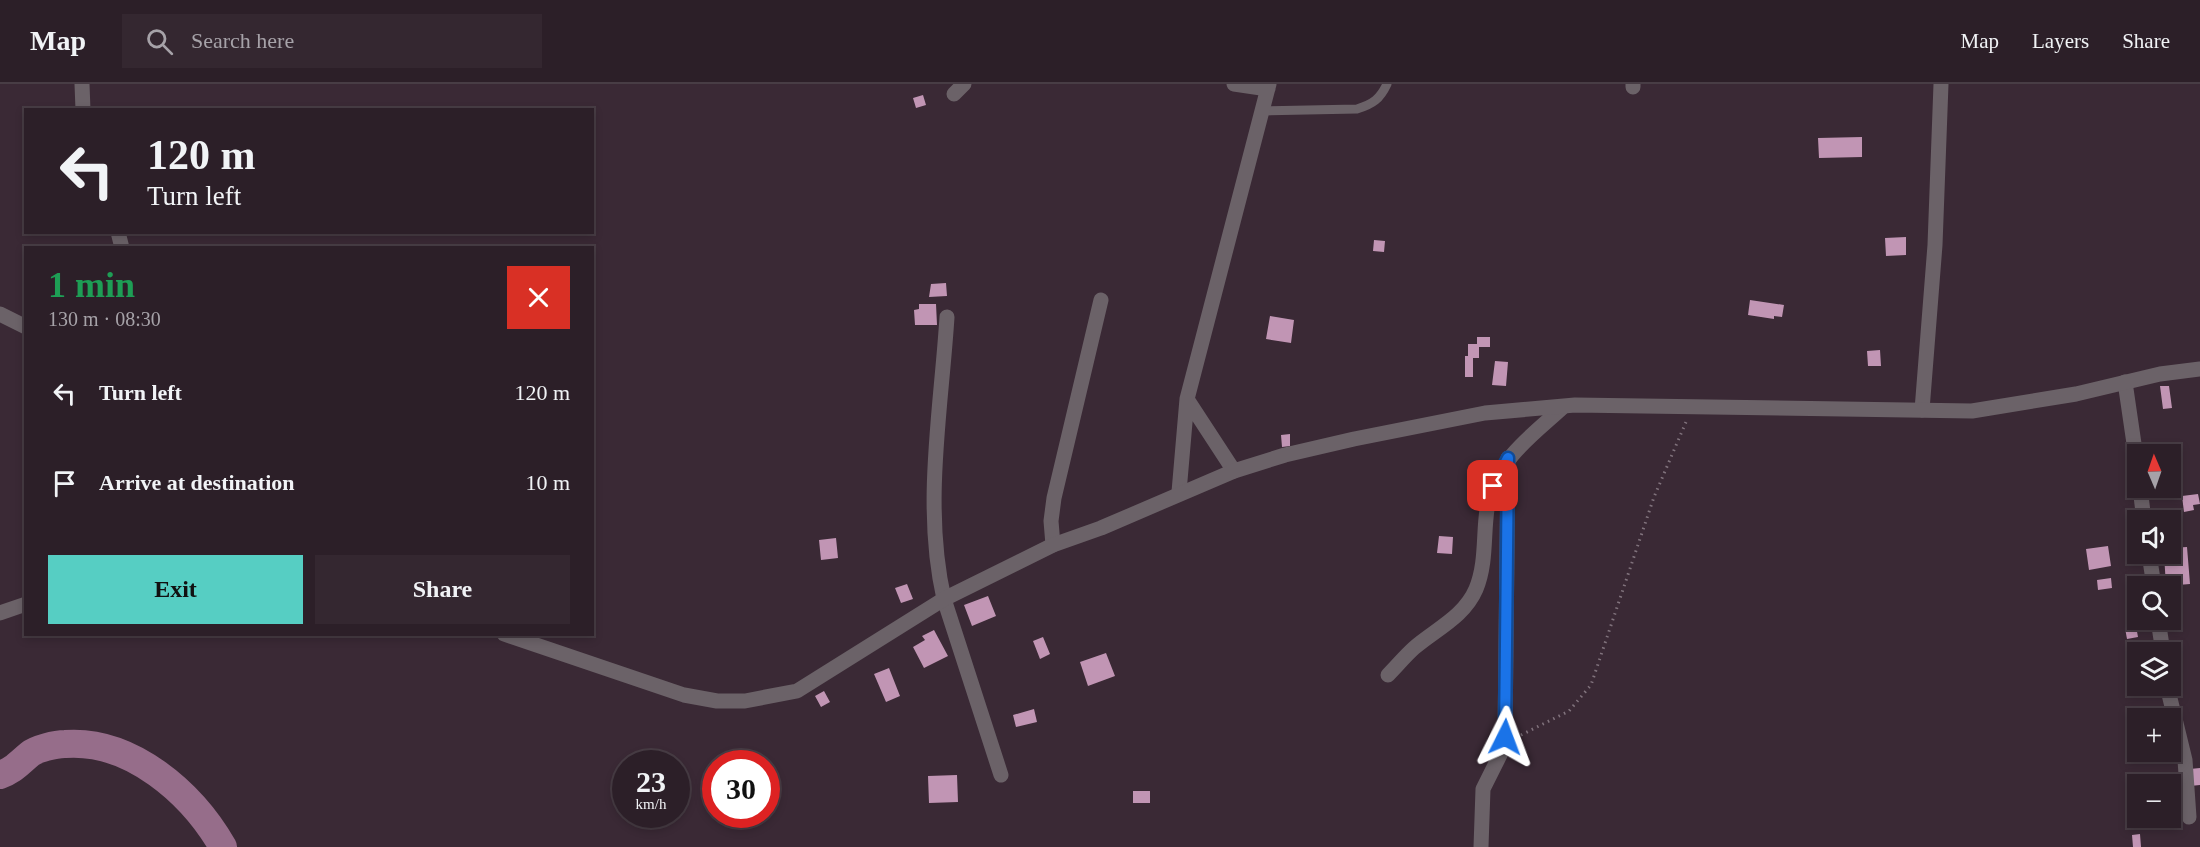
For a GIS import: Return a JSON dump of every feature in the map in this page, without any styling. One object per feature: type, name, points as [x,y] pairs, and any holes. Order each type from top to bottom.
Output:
[{"type":"street","points":[[82,84],[83,108]]},
{"type":"street","points":[[1179,492],[1187,399],[1268,86],[1234,84]]},
{"type":"street","points":[[1922,410],[1935,245],[1941,84]]},
{"type":"street","points":[[1053,545],[1054,498],[1101,300]]},
{"type":"street","points":[[0,314],[24,326]]},
{"type":"street","points":[[947,317],[933,500],[934,543],[944,599],[1001,775]]},
{"type":"street","points":[[510,636],[684,695],[717,701],[745,701],[797,691],[944,599],[1053,545],[1101,528],[1179,492],[1234,471],[1285,455],[1354,439],[1485,413],[1563,406],[1992,410],[2200,369]]},
{"type":"street","points":[[2125,382],[2134,444]]},
{"type":"street","points":[[1187,399],[1234,471]]},
{"type":"street","points":[[1388,675],[1413,648],[1463,609],[1476,589],[1482,569],[1489,498],[1497,474],[1508,458],[1563,406]]},
{"type":"street","points":[[1481,847],[1483,789],[1500,755],[1505,737],[1508,458]]},
{"type":"street","points":[[0,613],[24,605]]},
{"type":"street","points":[[2169,696],[2185,760],[2188,817]]},
{"type":"lane","points":[[1262,111],[1357,109],[1371,105],[1380,97],[1387,84]]},
{"type":"path","points":[[1518,736],[1569,711],[1591,685],[1654,497],[1693,408]]},
{"type":"building","points":[[923,95],[926,105],[916,108],[913,98]]},
{"type":"building","points":[[1862,137],[1862,157],[1819,158],[1818,138]]},
{"type":"building","points":[[1906,237],[1906,255],[1886,256],[1885,238]]},
{"type":"building","points":[[1374,240],[1385,241],[1384,252],[1373,251]]},
{"type":"building","points":[[946,283],[947,296],[929,297],[931,284]]},
{"type":"building","points":[[1750,300],[1784,305],[1782,317],[1774,316],[1774,319],[1748,315]]},
{"type":"building","points":[[919,304],[936,304],[937,325],[915,325],[914,310],[919,309]]},
{"type":"building","points":[[1270,316],[1294,320],[1291,343],[1266,339]]},
{"type":"building","points":[[1477,337],[1490,337],[1490,347],[1479,347],[1479,358],[1473,358],[1473,377],[1465,377],[1465,356],[1468,356],[1468,344],[1477,344]]},
{"type":"building","points":[[1880,350],[1881,366],[1868,366],[1867,351]]},
{"type":"building","points":[[1495,361],[1508,362],[1506,386],[1492,385]]},
{"type":"building","points":[[2160,386],[2169,386],[2172,408],[2163,409]]},
{"type":"building","points":[[1290,434],[1290,446],[1282,447],[1281,435]]},
{"type":"building","points":[[2198,494],[2200,504],[2193,505],[2194,510],[2184,512],[2182,496]]},
{"type":"building","points":[[1439,536],[1453,537],[1452,554],[1437,553]]},
{"type":"building","points":[[836,538],[838,558],[821,560],[819,540]]},
{"type":"building","points":[[2108,546],[2111,566],[2089,570],[2086,549]]},
{"type":"building","points":[[2181,547],[2187,547],[2190,584],[2181,585],[2181,576],[2165,576],[2165,564],[2181,564]]},
{"type":"building","points":[[2111,578],[2112,588],[2098,590],[2097,580]]},
{"type":"building","points":[[907,584],[913,599],[901,603],[895,588]]},
{"type":"building","points":[[988,596],[996,616],[972,626],[964,605]]},
{"type":"building","points":[[2125,628],[2137,630],[2138,637],[2127,639]]},
{"type":"building","points":[[934,630],[948,656],[924,668],[913,647],[925,640],[922,636]]},
{"type":"building","points":[[1043,637],[1050,654],[1040,659],[1033,641]]},
{"type":"building","points":[[1106,653],[1115,676],[1088,686],[1080,662]]},
{"type":"building","points":[[889,668],[900,696],[886,702],[874,674]]},
{"type":"building","points":[[824,691],[830,702],[821,707],[815,696]]},
{"type":"building","points":[[1034,709],[1037,722],[1016,727],[1013,715]]},
{"type":"building","points":[[2200,768],[2200,785],[2190,786],[2190,769]]},
{"type":"building","points":[[957,775],[958,802],[929,803],[928,776]]},
{"type":"building","points":[[1133,791],[1150,791],[1150,803],[1133,803]]},
{"type":"building","points":[[2140,834],[2141,847],[2133,847],[2132,835]]},
{"type":"waterway","points":[[0,775],[13,769],[33,752],[51,746],[89,745],[113,750],[136,760],[177,789],[195,807],[223,847]]},
{"type":"route","points":[[1493,486],[1497,474],[1508,458],[1505,737]]}]
